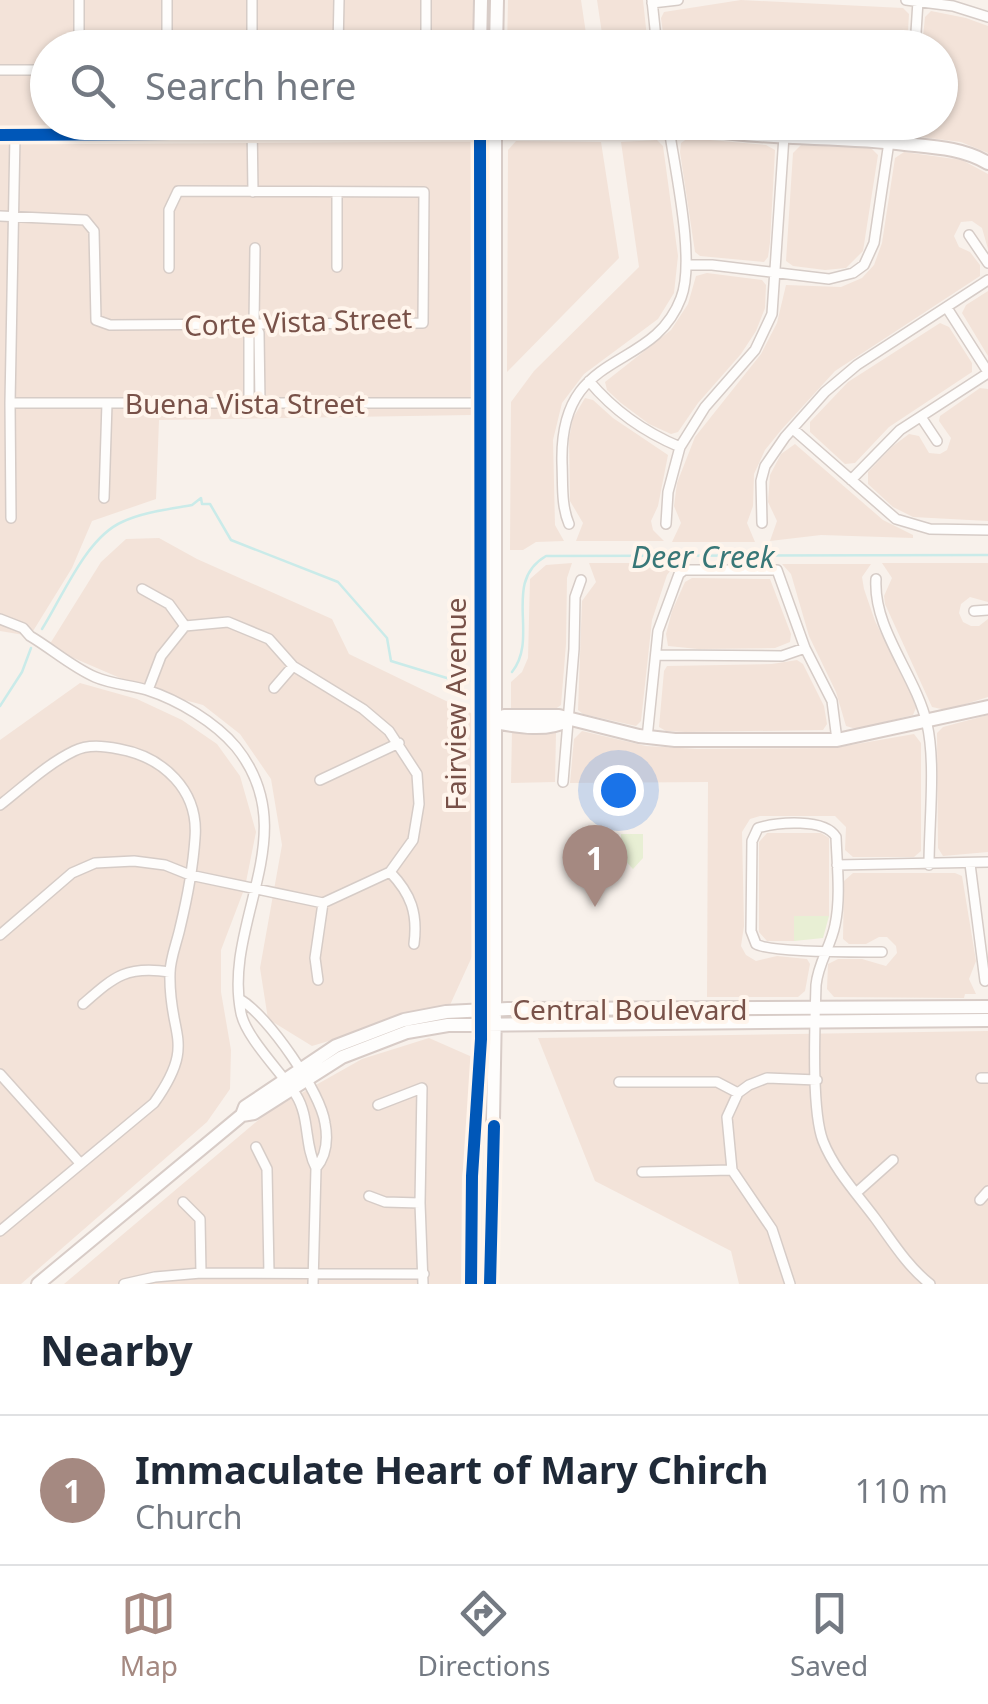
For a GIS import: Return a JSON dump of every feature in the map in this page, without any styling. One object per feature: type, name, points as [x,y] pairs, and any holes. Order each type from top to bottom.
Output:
[{"type":"street","points":[[79,0],[79,30]]},
{"type":"street","points":[[167,0],[167,30]]},
{"type":"street","points":[[252,0],[252,30]]},
{"type":"street","points":[[338,30],[339,0]]},
{"type":"street","points":[[426,0],[426,30]]},
{"type":"street","points":[[480,30],[481,0]]},
{"type":"street","points":[[496,30],[497,0]]},
{"type":"street","points":[[656,30],[652,2],[678,0]]},
{"type":"street","points":[[906,0],[953,6],[988,17]]},
{"type":"street","points":[[916,30],[918,1]]},
{"type":"street","points":[[0,70],[30,70]]},
{"type":"street","points":[[7,135],[15,216],[6,457],[11,518]]},
{"type":"street","points":[[251,140],[253,192]]},
{"type":"street","name":"Fairview Avenue","points":[[480,140],[480,403],[488,721]]},
{"type":"street","name":"Fairview Avenue","points":[[490,1284],[488,721],[495,140]]},
{"type":"street","points":[[569,524],[563,510],[561,439],[570,404],[589,381],[666,324],[684,293],[687,265],[670,140]]},
{"type":"street","points":[[666,524],[668,492],[680,448],[705,407],[749,358],[772,314],[784,140]]},
{"type":"street","points":[[873,140],[962,150],[988,163]]},
{"type":"street","points":[[687,265],[842,278],[864,264],[874,243],[889,142]]},
{"type":"street","name":"Corte Vista Street","points":[[15,216],[86,220],[94,231],[96,320],[110,325],[423,324],[424,192],[178,191],[169,210],[169,268]]},
{"type":"street","points":[[337,192],[337,267]]},
{"type":"street","points":[[0,216],[15,216]]},
{"type":"street","points":[[969,235],[988,263]]},
{"type":"street","points":[[255,403],[259,333],[254,325],[256,248]]},
{"type":"street","points":[[762,523],[761,481],[765,466],[792,428],[842,377],[988,280]]},
{"type":"street","points":[[851,480],[885,442],[988,373],[947,308]]},
{"type":"street","points":[[0,329],[13,328]]},
{"type":"street","points":[[589,381],[626,418],[680,448]]},
{"type":"street","name":"Buena Vista Street","points":[[10,404],[480,403]]},
{"type":"street","points":[[104,498],[107,404]]},
{"type":"street","points":[[921,417],[937,441]]},
{"type":"street","points":[[792,428],[882,508],[914,526],[988,530]]},
{"type":"street","points":[[647,738],[662,614],[679,574],[684,570],[777,570],[805,648],[832,700],[838,740]]},
{"type":"street","points":[[876,579],[880,615],[918,691],[927,722],[930,864]]},
{"type":"street","points":[[563,782],[574,597],[581,580]]},
{"type":"street","points":[[142,589],[169,604],[185,626]]},
{"type":"street","points":[[974,612],[988,610]]},
{"type":"street","points":[[0,618],[23,628],[94,677],[148,690],[207,722],[236,747],[253,776],[265,812],[264,846],[239,963],[240,1015],[305,1116],[307,1144],[316,1168],[313,1279]]},
{"type":"street","points":[[0,935],[72,873],[95,863],[165,865],[190,875],[323,903],[390,872],[413,840],[420,804],[417,774],[399,743],[363,709],[293,666],[269,640],[228,622],[185,626],[161,656],[148,690]]},
{"type":"street","points":[[656,656],[782,656],[805,648]]},
{"type":"street","points":[[274,688],[293,666]]},
{"type":"street","points":[[488,721],[504,716],[559,716],[647,738],[838,740],[988,707]]},
{"type":"street","points":[[320,780],[399,743]]},
{"type":"street","points":[[0,805],[76,750],[101,745],[159,762],[181,784],[192,806],[196,834],[170,972],[180,1051],[173,1076],[154,1103],[0,1231]]},
{"type":"street","points":[[882,952],[826,950],[767,949],[753,940],[752,842],[758,828],[827,826],[836,837],[836,920],[826,950],[817,976],[817,1112],[821,1137],[831,1159],[856,1193],[915,1272],[930,1284]]},
{"type":"street","points":[[837,865],[988,862]]},
{"type":"street","points":[[970,864],[985,981]]},
{"type":"street","points":[[390,872],[405,888],[413,906],[414,944]]},
{"type":"street","points":[[318,980],[315,958],[323,903]]},
{"type":"street","points":[[83,1004],[114,978],[133,970],[170,972]]},
{"type":"street","points":[[240,1000],[254,1008],[302,1074],[325,1120],[324,1159],[316,1168]]},
{"type":"street","name":"Central Boulevard","points":[[816,1015],[988,1007]]},
{"type":"street","name":"Central Boulevard","points":[[38,1284],[242,1114],[244,1107],[287,1084],[336,1046],[404,1020],[816,1015],[988,1020]]},
{"type":"street","name":"Fairview Avenue","points":[[471,1284],[472,1176],[488,1016]]},
{"type":"street","points":[[250,1032],[265,1023]]},
{"type":"street","points":[[263,1049],[277,1039]]},
{"type":"street","points":[[0,1074],[80,1163]]},
{"type":"street","points":[[790,1284],[772,1229],[732,1170],[728,1117],[738,1093],[767,1078],[818,1080]]},
{"type":"street","points":[[618,1082],[717,1082],[738,1093]]},
{"type":"street","points":[[124,1284],[156,1276],[201,1273],[424,1279],[420,1203],[422,1088],[378,1106]]},
{"type":"street","points":[[305,1125],[325,1120]]},
{"type":"street","points":[[307,1144],[326,1144]]},
{"type":"street","points":[[256,1147],[267,1170],[269,1273]]},
{"type":"street","points":[[856,1193],[893,1160]]},
{"type":"street","points":[[642,1172],[732,1170]]},
{"type":"street","points":[[980,1200],[988,1190]]},
{"type":"street","points":[[369,1196],[386,1202],[420,1203]]},
{"type":"street","points":[[183,1202],[200,1219],[201,1273]]},
{"type":"street","points":[[906,1284],[915,1272]]},
{"type":"shaded area","points":[[0,0],[476,0],[475,30],[30,30],[30,140],[474,140],[471,415],[159,420],[156,499],[92,521],[72,568],[30,636],[0,631]]},
{"type":"shaded area","points":[[508,0],[581,0],[585,30],[507,30]]},
{"type":"shaded area","points":[[597,0],[643,0],[646,30],[601,30]]},
{"type":"shaded area","points":[[741,0],[903,8],[909,14],[908,30],[663,30],[664,12]]},
{"type":"shaded area","points":[[931,11],[988,26],[988,153],[945,140],[958,140],[958,30],[924,30],[925,17]]},
{"type":"shaded area","points":[[657,140],[663,146],[678,256],[674,293],[658,319],[584,374],[562,403],[553,440],[555,525],[564,541],[536,542],[523,550],[510,550],[511,402],[534,371],[639,267],[621,142]]},
{"type":"shaded area","points":[[710,140],[766,145],[775,150],[770,242],[764,262],[700,256],[695,252],[681,143]]},
{"type":"shaded area","points":[[516,141],[601,142],[619,258],[507,372],[508,150]]},
{"type":"shaded area","points":[[801,145],[871,148],[878,155],[863,251],[846,268],[825,270],[793,266],[786,261],[793,153]]},
{"type":"shaded area","points":[[904,152],[962,160],[988,174],[988,249],[982,228],[972,221],[961,222],[954,236],[959,247],[970,252],[980,265],[980,276],[835,371],[782,429],[765,450],[754,474],[753,506],[747,523],[755,542],[672,542],[681,523],[674,506],[677,483],[695,437],[761,354],[777,323],[786,285],[841,287],[862,278],[874,265],[882,243],[895,158]]},
{"type":"shaded area","points":[[707,273],[762,280],[766,285],[765,308],[741,354],[678,432],[671,434],[649,424],[621,403],[607,390],[605,382],[671,330],[688,304],[696,276]]},
{"type":"shaded area","points":[[988,291],[988,356],[962,313],[966,305]]},
{"type":"shaded area","points":[[940,323],[949,327],[972,363],[972,372],[889,427],[855,463],[845,464],[810,432],[810,422],[848,382]]},
{"type":"shaded area","points":[[980,388],[988,389],[988,521],[913,517],[893,507],[868,484],[868,472],[909,434],[919,436],[929,453],[947,450],[951,438],[939,421],[940,416]]},
{"type":"shaded area","points":[[585,398],[668,455],[658,506],[651,521],[653,530],[664,541],[576,541],[583,523],[570,501],[569,439],[573,418]]},
{"type":"shaded area","points":[[795,444],[883,520],[913,538],[821,535],[770,541],[777,521],[768,502],[770,475],[781,454]]},
{"type":"shaded area","points":[[159,538],[332,619],[349,654],[475,715],[475,950],[450,1005],[312,1046],[268,1019],[260,968],[282,845],[271,779],[240,734],[203,705],[148,690],[48,647],[101,562],[126,539]]},
{"type":"shaded area","points":[[572,563],[567,578],[561,705],[554,710],[511,710],[511,682],[522,672],[528,658],[530,579],[546,565]]},
{"type":"shaded area","points":[[589,563],[676,563],[667,575],[652,620],[641,721],[636,726],[578,710],[582,601],[596,582]]},
{"type":"shaded area","points":[[882,563],[988,563],[988,602],[970,597],[961,604],[959,613],[963,622],[971,626],[979,626],[988,619],[988,697],[946,710],[932,707],[885,604],[884,596],[892,578]]},
{"type":"shaded area","points":[[782,564],[871,564],[862,577],[864,589],[875,621],[910,692],[916,708],[913,715],[856,729],[846,726],[836,692],[809,636],[791,574]]},
{"type":"shaded area","points":[[692,578],[770,579],[791,634],[790,642],[775,648],[668,646],[666,634],[672,611],[685,582]]},
{"type":"shaded area","points":[[797,660],[803,664],[824,706],[827,724],[823,730],[685,732],[659,727],[667,666]]},
{"type":"shaded area","points":[[80,683],[137,699],[182,720],[217,744],[240,776],[256,832],[245,887],[221,950],[221,992],[231,1050],[230,1089],[207,1122],[21,1284],[0,1284],[0,740]]},
{"type":"shaded area","points":[[988,715],[988,852],[943,856],[938,848],[937,733],[943,727]]},
{"type":"shaded area","points":[[512,731],[556,733],[555,782],[511,783]]},
{"type":"shaded area","points":[[582,731],[646,746],[697,749],[834,748],[914,734],[921,743],[921,851],[914,857],[853,857],[845,850],[846,827],[835,816],[750,819],[742,832],[741,946],[756,961],[777,956],[807,959],[810,964],[805,991],[798,997],[707,997],[708,782],[570,783],[574,739]]},
{"type":"shaded area","points":[[767,833],[821,833],[829,838],[829,916],[794,916],[794,941],[767,941],[759,932],[759,842]]},
{"type":"shaded area","points":[[853,873],[962,876],[976,961],[969,979],[976,994],[965,994],[964,998],[834,997],[827,989],[828,964],[838,959],[862,959],[886,966],[897,953],[887,937],[866,944],[849,944],[843,939],[844,881]]},
{"type":"shaded area","points":[[988,1031],[988,1284],[739,1284],[731,1251],[595,1181],[538,1038]]},
{"type":"shaded area","points":[[429,1038],[479,1060],[462,1177],[461,1284],[64,1284],[268,1112],[362,1059]]},
{"type":"green space","points":[[621,834],[643,834],[643,858],[633,869],[619,854],[613,854],[613,839],[621,839]]},
{"type":"green space","points":[[794,916],[829,916],[823,938],[794,941]]},
{"type":"waterway","name":"Deer Creek","points":[[42,629],[86,554],[109,530],[130,519],[192,505],[201,498],[202,504],[210,504],[231,540],[338,582],[387,638],[391,661],[469,681]]},
{"type":"waterway","name":"Deer Creek","points":[[512,672],[523,643],[526,580],[546,556],[988,555]]},
{"type":"waterway","name":"Deer Creek","points":[[0,706],[22,672],[31,648]]},
{"type":"cycle path","points":[[0,135],[30,135]]},
{"type":"cycle path","points":[[471,1284],[472,1176],[481,1039],[480,140]]},
{"type":"cycle path","points":[[490,1284],[494,1126]]},
{"type":"place","name":"Immaculate Heart of Mary Chirch","points":[[595,907]]}]
